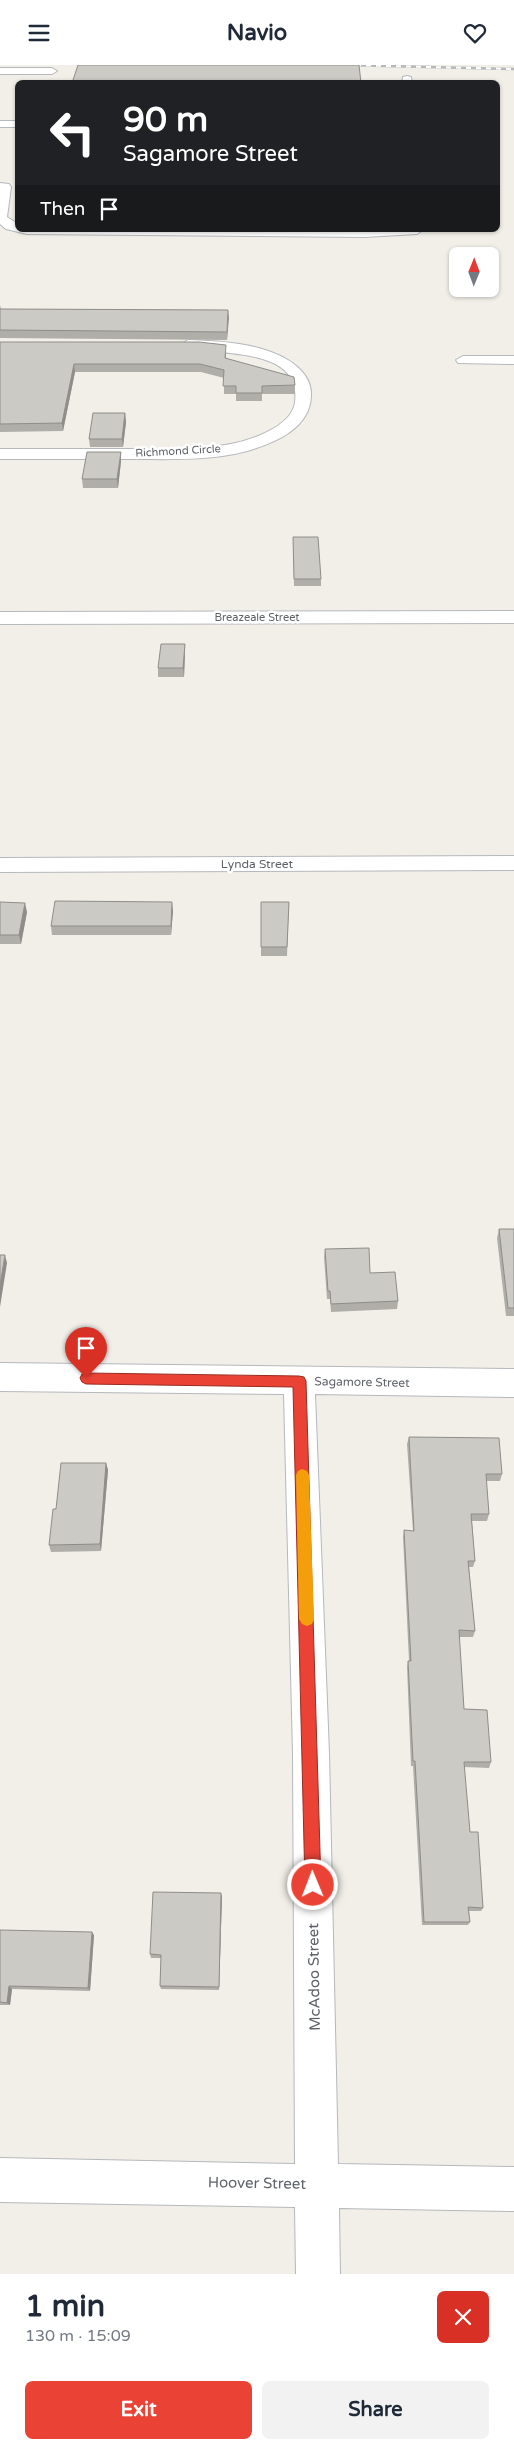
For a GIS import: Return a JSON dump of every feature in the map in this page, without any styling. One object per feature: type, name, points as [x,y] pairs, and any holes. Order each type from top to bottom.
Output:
[{"type":"street","points":[[0,71],[52,71]]},
{"type":"street","points":[[0,124],[15,124]]},
{"type":"street","points":[[0,187],[5,187],[0,218],[15,227]]},
{"type":"street","points":[[252,232],[382,232]]},
{"type":"street","name":"Richmond Circle","points":[[0,454],[168,454],[212,451],[253,443],[280,431],[300,415],[305,397],[303,381],[288,365],[250,350],[199,344],[173,344]]},
{"type":"street","points":[[463,360],[514,360]]},
{"type":"street","name":"Breazeale Street","points":[[0,618],[514,617]]},
{"type":"street","name":"Lynda Street","points":[[0,865],[514,863]]},
{"type":"street","name":"Sagamore Street","points":[[0,1377],[514,1383]]},
{"type":"street","name":"McAdoo Street","points":[[299,1381],[311,1753],[318,2274]]},
{"type":"street","name":"Hoover Street","points":[[0,2180],[317,2184],[514,2189]]},
{"type":"building","points":[[78,65],[359,65],[361,80],[73,80]]},
{"type":"building","points":[[0,309],[228,310],[227,332],[0,330]]},
{"type":"building","points":[[0,342],[199,342],[226,345],[225,358],[294,377],[295,385],[262,386],[262,393],[236,393],[236,386],[223,386],[224,370],[200,364],[74,364],[62,423],[0,424]]},
{"type":"building","points":[[93,413],[125,413],[122,439],[89,439]]},
{"type":"building","points":[[87,452],[121,452],[117,479],[82,479]]},
{"type":"building","points":[[293,537],[318,537],[321,579],[294,579]]},
{"type":"building","points":[[161,644],[185,644],[183,668],[158,668]]},
{"type":"building","points":[[55,901],[172,902],[171,926],[51,926]]},
{"type":"building","points":[[0,902],[25,903],[19,935],[0,935]]},
{"type":"building","points":[[261,902],[289,902],[287,947],[261,947]]},
{"type":"building","points":[[499,1229],[514,1229],[514,1308],[508,1308]]},
{"type":"building","points":[[369,1248],[370,1273],[395,1272],[398,1301],[331,1304],[330,1291],[328,1291],[325,1249]]},
{"type":"building","points":[[0,1255],[5,1255],[0,1285]]},
{"type":"building","points":[[409,1437],[499,1438],[502,1474],[486,1474],[489,1514],[471,1514],[475,1561],[468,1561],[475,1631],[459,1630],[464,1709],[487,1710],[491,1762],[464,1762],[470,1832],[478,1832],[483,1908],[468,1907],[470,1922],[424,1922],[408,1661],[411,1661],[404,1530],[414,1531]]},
{"type":"building","points":[[61,1463],[106,1463],[100,1544],[49,1545],[53,1509],[56,1509]]},
{"type":"building","points":[[153,1892],[221,1893],[219,1987],[160,1986],[161,1955],[150,1954]]},
{"type":"building","points":[[0,1930],[92,1932],[88,1988],[9,1986],[7,2003],[0,2002]]},
{"type":"railway","points":[[346,65],[514,69]]},
{"type":"slow traffic","points":[[302,1475],[307,1619]]},
{"type":"route","points":[[86,1378],[299,1381],[313,1885]]}]
